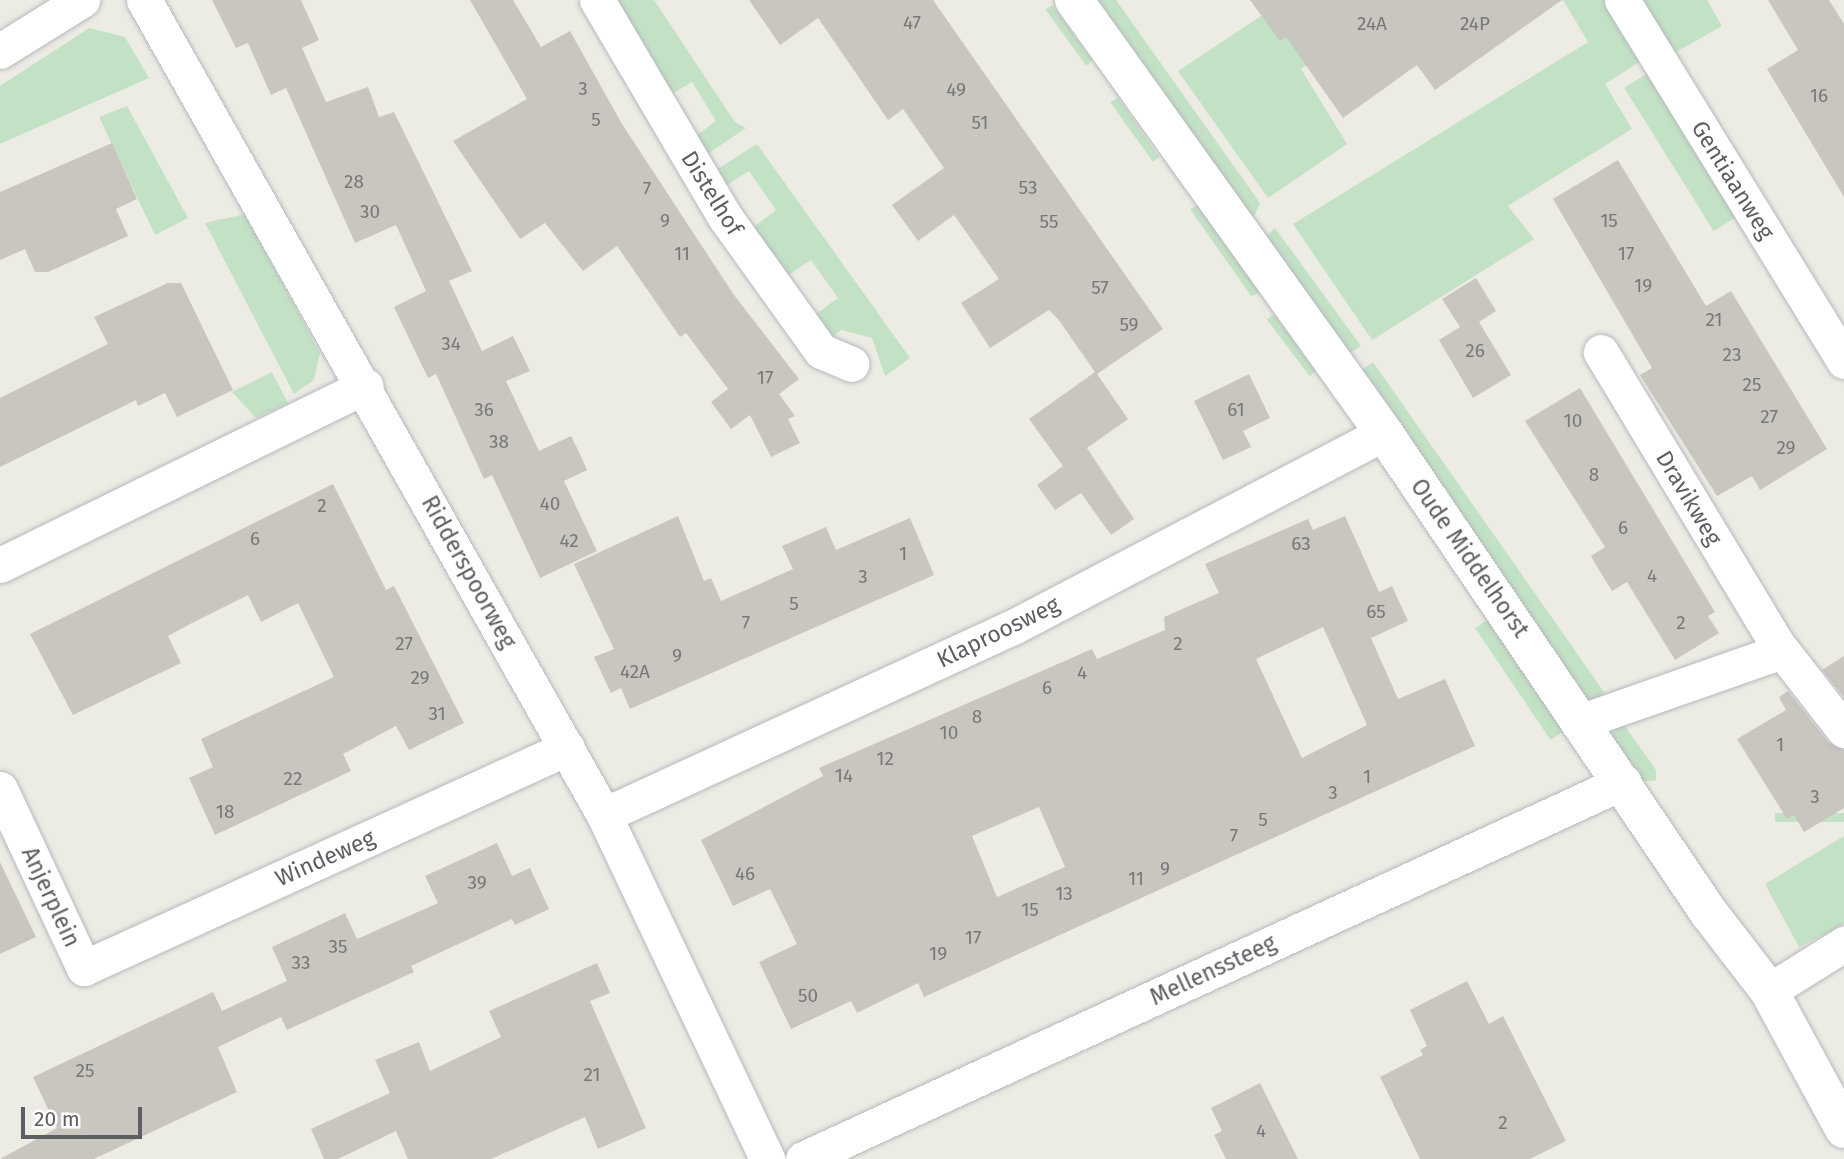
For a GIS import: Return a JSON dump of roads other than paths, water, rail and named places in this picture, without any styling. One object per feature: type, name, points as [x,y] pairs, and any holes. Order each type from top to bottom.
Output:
[{"type":"street","points":[[0,51],[82,0]]},
{"type":"street","name":"Ridderspoorweg","points":[[144,0],[365,386],[604,815],[767,1159]]},
{"type":"street","name":"Distelhof","points":[[597,0],[725,218],[821,351],[850,364]]},
{"type":"street","name":"Oude Middelhorst","points":[[1074,0],[1384,433],[1769,991],[1844,1129]]},
{"type":"street","name":"Gentiaanweg","points":[[1622,0],[1844,361]]},
{"type":"street","name":"Dravikweg","points":[[1601,352],[1777,644],[1844,730]]},
{"type":"street","points":[[0,565],[365,386]]},
{"type":"street","name":"Klaproosweg","points":[[604,815],[1013,627],[1384,433]]},
{"type":"street","points":[[1582,721],[1768,656],[1777,644]]},
{"type":"street","name":"Windeweg","points":[[83,968],[567,748]]},
{"type":"street","name":"Mellenssteeg","points":[[803,1159],[1623,782]]},
{"type":"street","name":"Anjerplein","points":[[0,789],[83,968]]},
{"type":"street","points":[[1769,991],[1844,944]]}]
